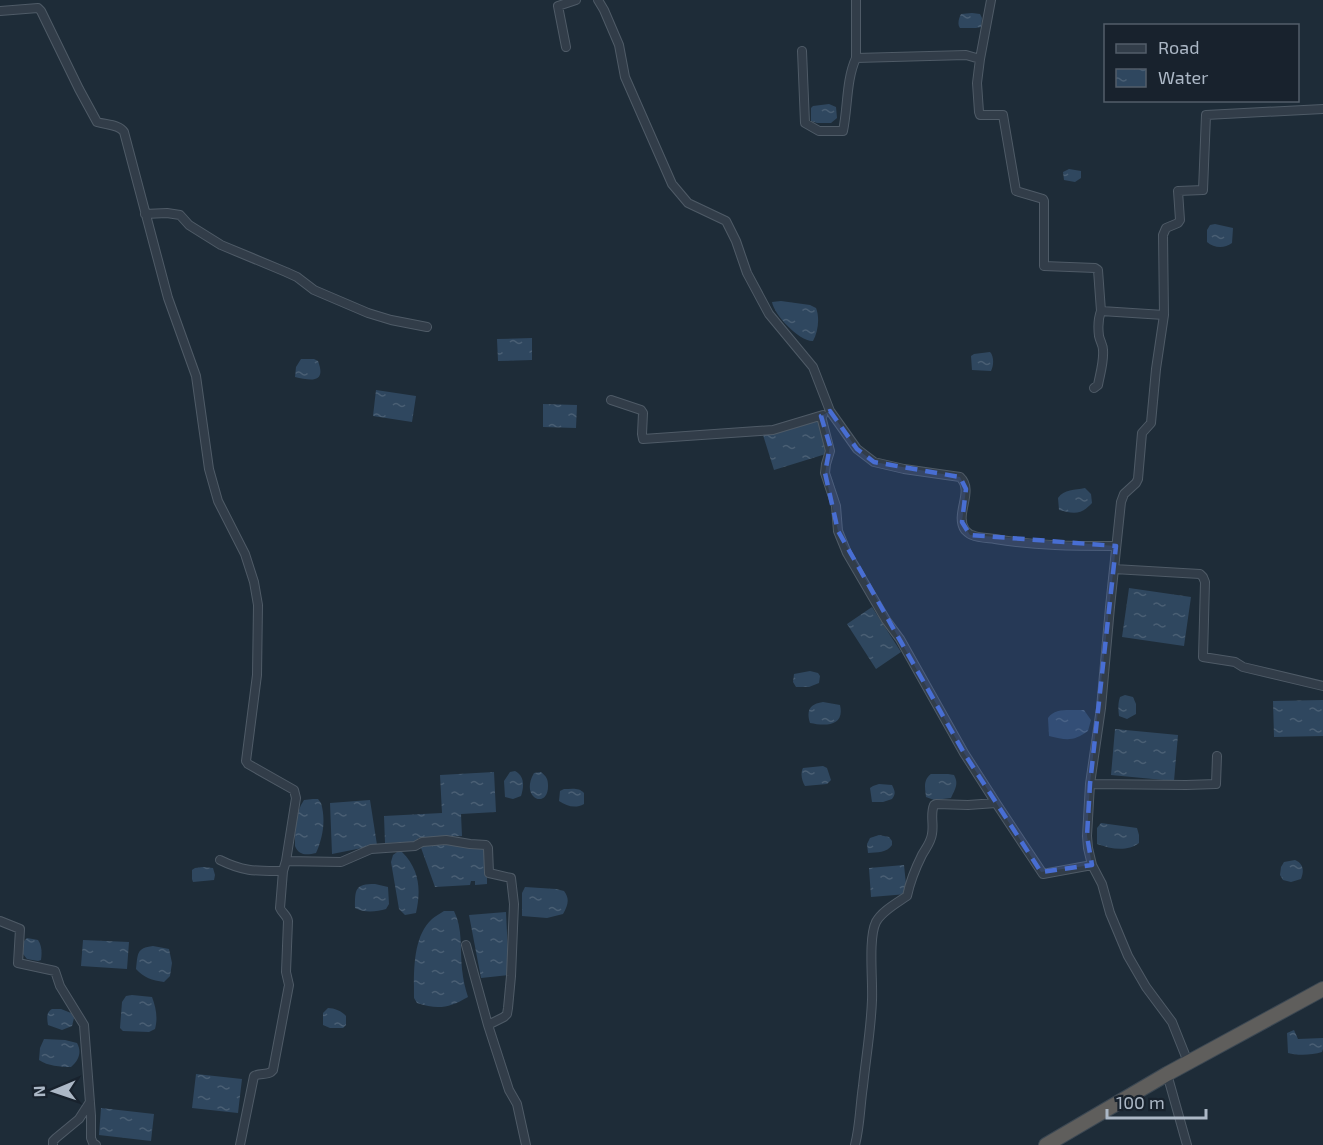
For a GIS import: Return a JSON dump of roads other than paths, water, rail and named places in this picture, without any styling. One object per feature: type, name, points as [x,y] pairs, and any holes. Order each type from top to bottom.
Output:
[{"type":"highway","points":[[1046,1145],[1188,1062],[1323,989]]},
{"type":"street","points":[[566,47],[558,6],[576,0]]},
{"type":"street","points":[[597,0],[604,10],[619,45],[625,77],[672,184],[688,202],[726,221],[747,273],[769,314],[813,367],[830,411],[857,449],[874,462],[960,477],[965,482],[966,489],[962,522],[964,529],[970,535],[1006,541],[1065,546],[1116,546]]},
{"type":"street","points":[[802,51],[805,123],[819,131],[843,131],[851,70],[856,58],[856,0]]},
{"type":"street","points":[[991,0],[977,83],[979,112],[981,115],[1003,115],[1016,191],[1044,201],[1044,266],[1098,270],[1101,311],[1099,337],[1103,345],[1103,357],[1098,385],[1094,388]]},
{"type":"street","points":[[0,11],[38,8],[97,122],[122,129],[168,298],[196,376],[209,470],[218,501],[245,554],[254,582],[258,605],[257,675],[246,761],[294,790],[297,798],[283,871],[280,908],[288,921],[286,972],[289,985],[273,1070],[268,1074],[254,1076],[240,1145]]},
{"type":"street","points":[[856,58],[966,55],[980,58]]},
{"type":"street","points":[[1188,1062],[1172,1022],[1146,987],[1128,956],[1110,913],[1102,884],[1092,865],[1088,849],[1090,784],[1101,708],[1121,502],[1124,494],[1138,479],[1142,433],[1152,423],[1156,369],[1164,315],[1163,235],[1166,228],[1179,222],[1178,191],[1203,190],[1206,115],[1323,109]]},
{"type":"street","points":[[145,214],[180,215],[189,225],[220,245],[297,277],[314,290],[379,317],[427,327]]},
{"type":"street","points":[[1101,311],[1164,315]]},
{"type":"street","points":[[611,400],[643,412],[643,439],[773,430],[821,416],[830,411]]},
{"type":"street","points":[[821,416],[830,446],[825,473],[836,506],[838,531],[847,553],[886,620],[900,639],[964,753],[1043,874],[1092,865]]},
{"type":"street","points":[[1114,569],[1200,574],[1205,582],[1203,657],[1235,662],[1243,668],[1323,686]]},
{"type":"street","points":[[1090,784],[1216,784],[1217,756]]},
{"type":"street","points":[[855,1145],[859,1131],[870,1039],[874,925],[879,918],[907,896],[910,882],[933,831],[932,810],[934,805],[996,802]]},
{"type":"street","points":[[286,861],[341,862],[371,849],[415,846],[446,840],[488,846],[489,873],[511,878],[514,904],[507,1014],[488,1025]]},
{"type":"street","points":[[220,860],[250,871],[283,871]]},
{"type":"street","points":[[0,921],[20,929],[18,963],[55,971],[60,986],[84,1025],[91,1138],[96,1145]]},
{"type":"street","points":[[466,945],[488,1025],[509,1090],[517,1104],[526,1145]]},
{"type":"street","points":[[1167,1074],[1187,1145]]},
{"type":"street","points":[[52,1145],[53,1141],[79,1119],[90,1102]]},
{"type":"water","points":[[961,14],[980,14],[981,27],[960,28],[958,23]]},
{"type":"water","points":[[829,104],[836,107],[837,118],[831,123],[811,121],[813,106]]},
{"type":"water","points":[[1069,169],[1081,171],[1081,178],[1075,182],[1064,180],[1063,172]]},
{"type":"water","points":[[1210,225],[1233,228],[1232,243],[1219,247],[1207,242],[1207,230]]},
{"type":"water","points":[[781,301],[816,308],[818,325],[813,341],[795,333],[777,314],[772,302]]},
{"type":"water","points":[[532,338],[532,360],[498,361],[497,339]]},
{"type":"water","points":[[990,352],[993,361],[991,371],[972,370],[971,356]]},
{"type":"water","points":[[301,359],[318,361],[320,374],[318,377],[311,380],[295,377],[296,367]]},
{"type":"water","points":[[376,390],[416,396],[412,422],[373,416]]},
{"type":"water","points":[[543,404],[577,405],[576,428],[543,427]]},
{"type":"water","points":[[818,418],[829,453],[774,470],[763,435]]},
{"type":"water","points":[[1085,488],[1091,494],[1092,503],[1088,507],[1077,512],[1059,510],[1060,495],[1070,490]]},
{"type":"water","points":[[1129,588],[1191,597],[1184,646],[1122,637]]},
{"type":"water","points":[[872,607],[901,652],[876,669],[847,624]]},
{"type":"water","points":[[810,671],[818,673],[819,683],[809,687],[796,687],[793,682],[794,674]]},
{"type":"water","points":[[1125,695],[1133,697],[1136,704],[1136,714],[1127,719],[1119,716],[1118,711],[1120,697]]},
{"type":"water","points":[[1323,700],[1323,736],[1274,737],[1273,701]]},
{"type":"water","points":[[823,702],[840,705],[840,718],[822,725],[810,723],[810,708]]},
{"type":"water","points":[[1084,710],[1091,720],[1088,731],[1069,739],[1049,736],[1048,718],[1050,715],[1060,711]]},
{"type":"water","points":[[1115,729],[1178,735],[1174,781],[1111,775]]},
{"type":"water","points":[[823,766],[827,768],[831,780],[827,784],[805,786],[802,777],[803,768]]},
{"type":"water","points":[[515,771],[521,776],[523,785],[521,796],[513,799],[505,797],[504,781],[510,772]]},
{"type":"water","points":[[494,772],[496,812],[461,814],[462,836],[418,838],[418,842],[385,843],[384,816],[442,813],[440,775]]},
{"type":"water","points":[[541,772],[548,781],[548,785],[547,793],[540,799],[532,795],[530,782],[534,773]]},
{"type":"water","points":[[931,774],[954,775],[956,784],[951,798],[934,800],[926,797],[926,782]]},
{"type":"water","points":[[879,784],[892,785],[895,792],[892,799],[872,802],[870,788]]},
{"type":"water","points":[[564,789],[582,791],[584,804],[571,806],[559,801],[560,791]]},
{"type":"water","points":[[318,799],[323,816],[322,835],[316,853],[304,854],[299,852],[295,846],[296,822],[304,800]]},
{"type":"water","points":[[370,800],[377,845],[332,854],[330,803]]},
{"type":"water","points":[[1101,823],[1137,828],[1139,843],[1129,848],[1119,849],[1097,844],[1097,828]]},
{"type":"water","points":[[879,835],[889,837],[892,845],[885,851],[868,853],[867,844],[870,838]]},
{"type":"water","points":[[445,842],[487,848],[487,884],[475,885],[475,881],[471,881],[470,885],[435,887],[420,845]]},
{"type":"water","points":[[402,852],[416,873],[419,888],[416,913],[405,915],[399,909],[391,862],[393,855]]},
{"type":"water","points":[[1295,860],[1302,868],[1301,879],[1291,882],[1283,880],[1280,875],[1284,862]]},
{"type":"water","points":[[904,865],[907,894],[871,897],[869,868]]},
{"type":"water","points":[[203,867],[213,868],[214,880],[193,882],[192,870]]},
{"type":"water","points":[[375,884],[388,887],[389,904],[386,909],[370,912],[355,908],[355,896],[358,889],[363,885]]},
{"type":"water","points":[[525,887],[564,891],[568,902],[563,914],[547,918],[522,916],[522,893]]},
{"type":"water","points":[[444,911],[454,911],[457,918],[462,973],[468,997],[449,1006],[431,1007],[417,1003],[414,998],[416,956],[425,927]]},
{"type":"water","points":[[506,912],[509,975],[481,978],[469,915]]},
{"type":"water","points":[[27,938],[38,940],[41,960],[27,959],[23,954],[24,941]]},
{"type":"water","points":[[83,940],[129,942],[127,969],[81,966]]},
{"type":"water","points":[[153,946],[169,949],[172,963],[170,976],[164,982],[148,978],[136,969],[141,950]]},
{"type":"water","points":[[126,996],[152,997],[156,1013],[155,1029],[149,1032],[123,1031],[120,1028],[122,1002]]},
{"type":"water","points":[[328,1008],[338,1010],[346,1016],[346,1025],[343,1028],[330,1028],[323,1025],[323,1013]]},
{"type":"water","points":[[52,1009],[61,1009],[71,1013],[74,1018],[72,1026],[62,1030],[48,1025],[48,1014]]},
{"type":"water","points":[[1294,1030],[1298,1039],[1323,1038],[1322,1052],[1305,1055],[1288,1053],[1287,1033]]},
{"type":"water","points":[[44,1039],[77,1043],[79,1056],[76,1062],[71,1067],[67,1067],[50,1065],[39,1060],[40,1048]]},
{"type":"water","points":[[196,1074],[242,1079],[238,1113],[192,1108]]},
{"type":"water","points":[[101,1108],[154,1114],[151,1141],[99,1135]]}]
